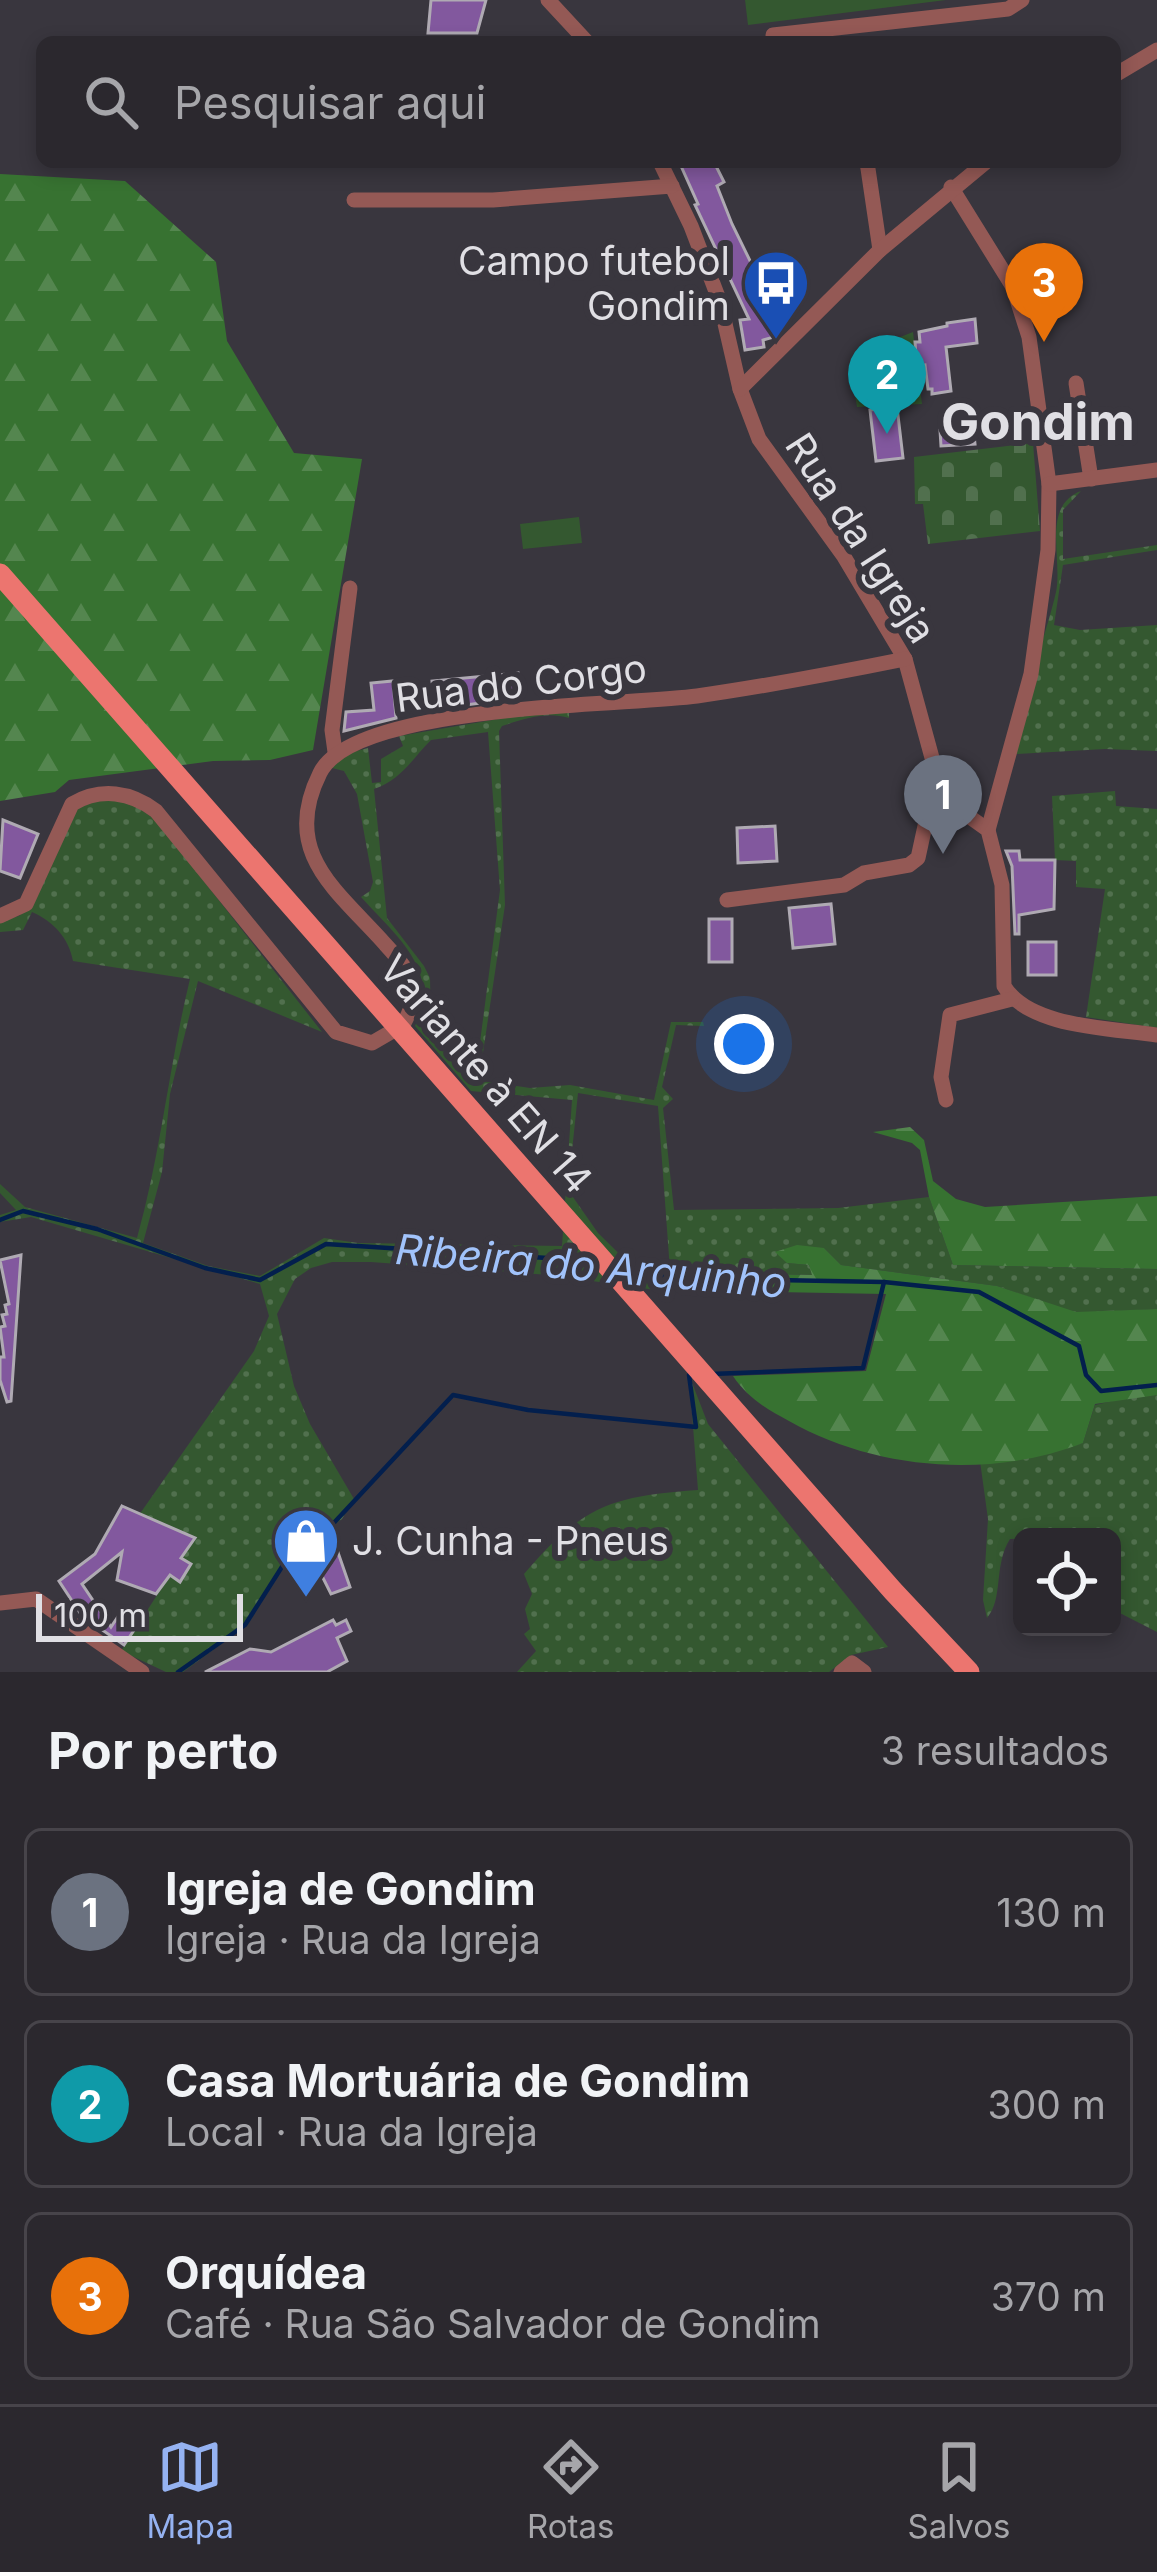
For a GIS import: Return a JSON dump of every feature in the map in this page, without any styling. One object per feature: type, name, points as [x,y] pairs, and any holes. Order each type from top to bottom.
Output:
[{"type":"main road","name":"Variante à EN 14","points":[[0,574],[969,1672]]},
{"type":"street","points":[[548,0],[581,36]]},
{"type":"street","points":[[773,35],[849,35],[1008,10],[1022,0]]},
{"type":"street","points":[[1121,71],[1157,50]]},
{"type":"street","name":"Rua da Igreja","points":[[663,168],[720,302],[740,388],[759,439],[843,555],[904,659],[944,798]]},
{"type":"street","points":[[868,168],[880,250]]},
{"type":"street","points":[[740,388],[880,250],[978,168]]},
{"type":"street","points":[[354,200],[493,200],[672,185]]},
{"type":"street","points":[[951,187],[1013,287],[1029,337],[1049,484],[1048,550],[1031,674],[988,830],[1003,885],[1004,986],[1012,999],[1045,1017],[1157,1035]]},
{"type":"street","points":[[1076,383],[1090,479]]},
{"type":"street","points":[[1049,484],[1157,470]]},
{"type":"street","points":[[0,916],[26,904],[64,814],[73,804],[110,794],[140,799],[156,811],[336,1032],[361,1043],[384,1039],[403,1025],[413,991],[405,968],[316,869],[307,845],[306,820],[313,789],[335,752],[332,730],[350,588]]},
{"type":"street","name":"Rua do Corgo","points":[[335,752],[404,725],[564,705],[694,696],[904,659]]},
{"type":"street","points":[[727,901],[844,884],[864,873],[909,865],[918,858],[928,812],[944,798],[988,830]]},
{"type":"street","points":[[946,1100],[941,1077],[950,1015],[1012,999]]},
{"type":"street","points":[[0,1603],[36,1599],[142,1672]]},
{"type":"green space","points":[[745,0],[946,0],[748,25]]},
{"type":"green space","points":[[0,174],[125,181],[216,262],[227,341],[294,453],[362,459],[313,750],[270,760],[213,761],[69,780],[55,792],[0,801]]},
{"type":"green space","points":[[913,332],[922,404],[857,407],[855,395],[900,390],[895,339]]},
{"type":"green space","points":[[1033,443],[1040,531],[928,544],[923,504],[915,504],[914,457]]},
{"type":"green space","points":[[1081,491],[1063,510],[1063,559],[1157,545],[1157,550],[1063,565],[1054,625],[1080,630],[1157,625],[1157,751],[1017,754],[1026,697],[1056,592],[1057,521],[1069,498]]},
{"type":"green space","points":[[579,517],[582,543],[523,549],[520,524]]},
{"type":"green space","points":[[534,713],[569,713],[569,718],[535,717],[499,731],[505,905],[481,1066],[477,1065],[500,890],[488,732],[431,740],[399,775],[374,789],[387,918],[430,978],[431,1030],[457,1068],[481,1081],[530,1088],[570,1085],[654,1100],[671,1022],[703,1022],[704,1026],[676,1025],[662,1087],[673,1099],[663,1108],[674,1210],[838,1208],[929,1197],[953,1265],[1157,1269],[1157,1309],[1076,1313],[997,1286],[841,1265],[824,1248],[787,1263],[809,1265],[813,1275],[670,1270],[658,1106],[578,1093],[568,1190],[598,1233],[656,1290],[550,1275],[371,1262],[332,1262],[295,1279],[277,1314],[294,1386],[310,1424],[354,1499],[342,1519],[278,1574],[248,1624],[183,1672],[166,1672],[121,1651],[170,1575],[179,1581],[181,1558],[139,1515],[254,1351],[269,1316],[260,1284],[31,1217],[0,1222],[0,1215],[16,1210],[0,1193],[0,1184],[25,1207],[137,1238],[190,979],[73,961],[59,931],[32,912],[23,930],[0,932],[0,921],[26,909],[75,808],[99,800],[126,802],[156,820],[322,1032],[198,981],[170,1094],[162,1172],[143,1243],[208,1266],[260,1276],[324,1238],[358,1243],[562,1246],[572,1100],[471,1091],[415,1026],[422,1006],[419,971],[400,940],[361,897],[373,882],[357,794],[344,771],[332,768],[345,754],[368,748],[372,783],[381,782],[381,759],[403,746],[399,736]]},
{"type":"green space","points":[[1115,791],[1116,806],[1157,809],[1157,1028],[1086,1017],[1105,889],[1076,887],[1076,861],[1055,860],[1052,796]]},
{"type":"green space","points":[[910,1127],[924,1140],[933,1181],[956,1199],[985,1207],[1157,1196],[1157,1269],[953,1265],[929,1197],[920,1150],[912,1143],[873,1132]]},
{"type":"green space","points":[[797,1245],[824,1248],[841,1265],[997,1286],[1076,1312],[1157,1309],[1157,1395],[1095,1404],[1083,1443],[1010,1462],[933,1464],[895,1459],[823,1437],[765,1407],[733,1376],[866,1371],[886,1294],[656,1290],[634,1265],[812,1275],[809,1265],[787,1263],[775,1252]]},
{"type":"green space","points":[[689,1375],[708,1424],[888,1647],[851,1655],[829,1672],[517,1672],[536,1651],[524,1634],[530,1629],[525,1609],[532,1594],[524,1574],[545,1551],[582,1519],[620,1501],[698,1490]]},
{"type":"green space","points":[[1157,1395],[1157,1632],[1121,1614],[1121,1528],[1013,1528],[987,1618],[983,1600],[988,1519],[980,1461],[1017,1460],[1083,1443],[1095,1405]]},
{"type":"building","points":[[431,0],[486,0],[477,33],[428,33]]},
{"type":"building","points":[[682,168],[717,168],[724,182],[717,186],[732,224],[771,293],[774,337],[763,340],[764,347],[745,350],[740,320],[749,319]]},
{"type":"building","points":[[975,319],[977,343],[946,347],[951,391],[932,394],[925,365],[917,366],[919,332]]},
{"type":"building","points":[[897,407],[903,458],[876,461],[870,410]]},
{"type":"building","points":[[971,408],[975,444],[941,446],[940,430],[956,428],[954,410]]},
{"type":"building","points":[[518,673],[520,698],[434,709],[432,681]]},
{"type":"building","points":[[393,681],[396,718],[344,731],[346,712],[374,710],[371,683]]},
{"type":"building","points":[[3,820],[38,834],[20,878],[0,871]]},
{"type":"building","points":[[775,826],[777,861],[738,863],[737,828]]},
{"type":"building","points":[[1006,851],[1019,851],[1020,860],[1055,860],[1054,909],[1019,915],[1019,934],[1015,934],[1012,866]]},
{"type":"building","points":[[831,904],[835,944],[793,948],[789,908]]},
{"type":"building","points":[[709,919],[732,919],[732,962],[709,962]]},
{"type":"building","points":[[1028,942],[1056,942],[1056,975],[1028,975]]},
{"type":"building","points":[[21,1255],[11,1401],[7,1402],[0,1380],[0,1357],[4,1357],[0,1327],[5,1326],[2,1315],[7,1314],[5,1305],[9,1304],[0,1260]]},
{"type":"building","points":[[122,1506],[195,1538],[181,1558],[191,1564],[180,1582],[170,1575],[156,1594],[117,1580],[122,1552],[82,1584],[111,1627],[123,1609],[141,1620],[124,1645],[82,1616],[59,1581],[95,1554]]},
{"type":"building","points":[[333,1538],[350,1587],[331,1594],[311,1554]]},
{"type":"building","points":[[333,1620],[336,1625],[346,1620],[351,1631],[337,1638],[347,1661],[327,1672],[205,1672],[250,1649],[271,1652]]},
{"type":"waterway","name":"Ribeira do Arquinho","points":[[0,1220],[23,1211],[97,1229],[205,1268],[260,1280],[326,1244],[597,1265]]},
{"type":"waterway","name":"Ribeira do Arquinho","points":[[620,1269],[672,1278],[884,1282],[979,1292],[1079,1346],[1086,1375],[1101,1391],[1157,1385]]},
{"type":"waterway","points":[[711,1374],[863,1368],[884,1282]]},
{"type":"waterway","points":[[178,1672],[245,1625],[292,1551],[330,1527],[453,1395],[528,1410],[696,1427],[689,1375],[693,1375]]},
{"type":"place","name":"Campo futebol Gondim","points":[[776,342]]},
{"type":"place","name":"Orquídea","points":[[1044,342]]},
{"type":"place","name":"Casa Mortuária de Gondim","points":[[887,434]]},
{"type":"place","name":"Igreja de Gondim","points":[[943,854]]},
{"type":"place","name":"J. Cunha - Pneus","points":[[306,1600]]},
{"type":"district","name":"Gondim","points":[[1038,422]]}]
